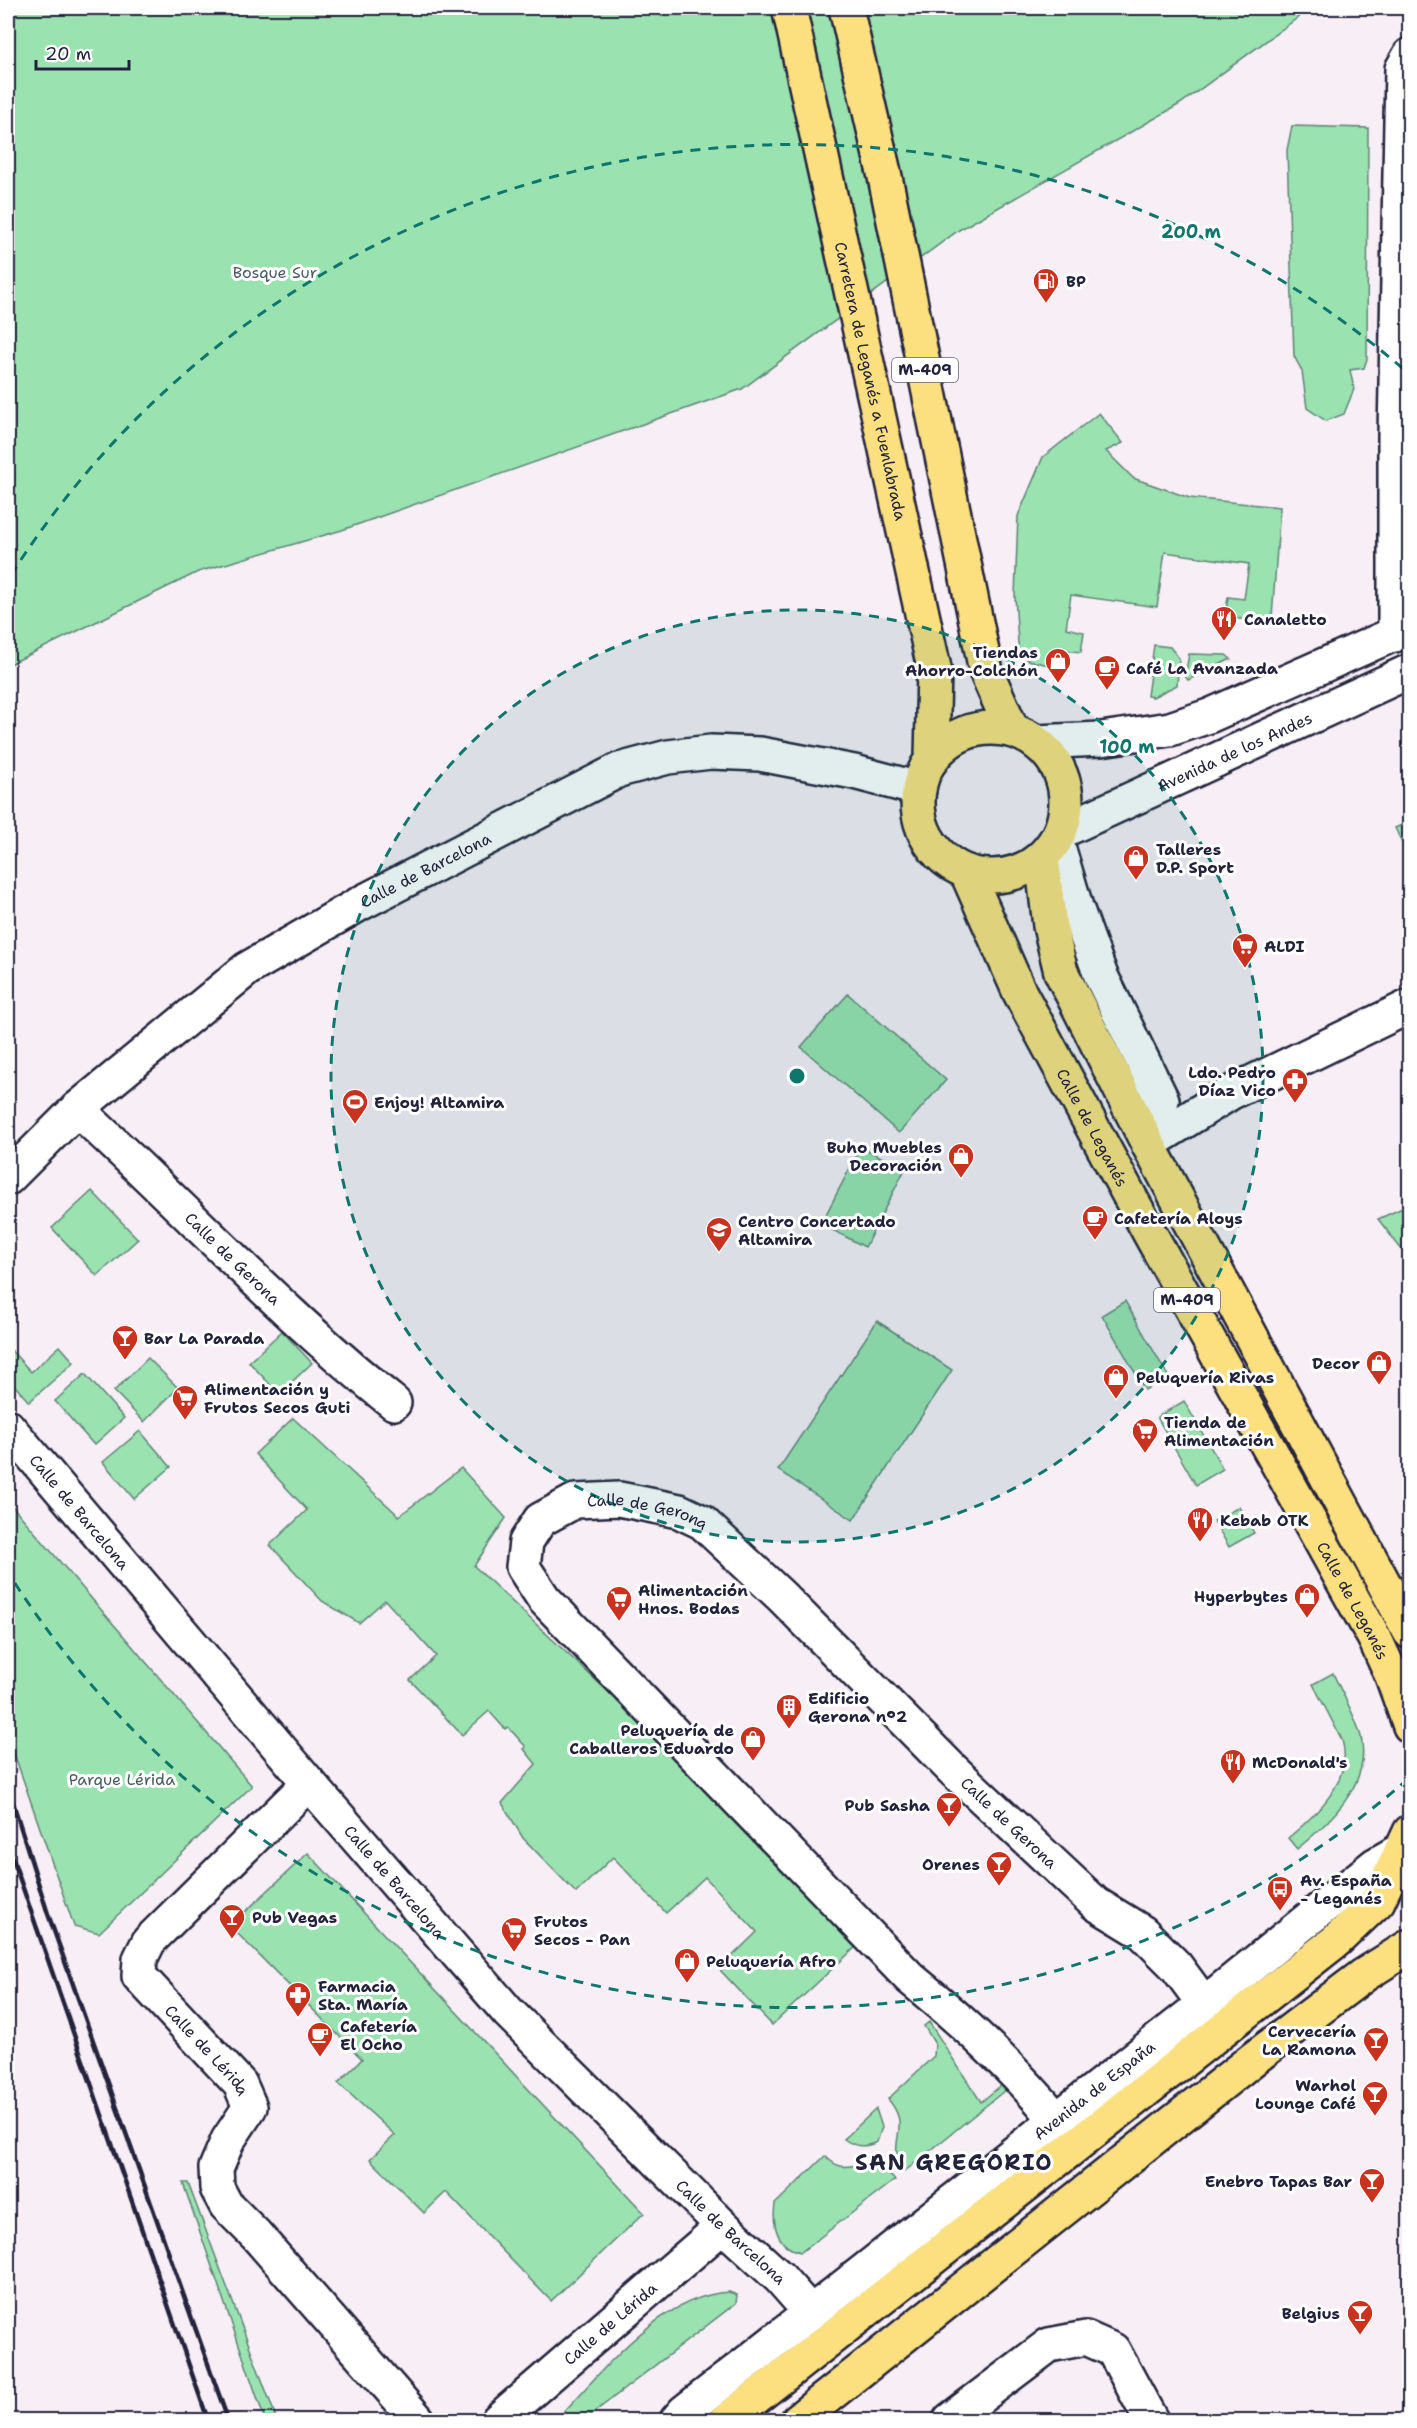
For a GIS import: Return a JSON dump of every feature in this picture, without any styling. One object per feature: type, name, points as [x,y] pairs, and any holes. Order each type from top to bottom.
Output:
[{"type":"main road","name":"Carretera de Leganés a Fuenlabrada","points":[[789,8],[934,668],[932,759]]},
{"type":"main road","name":"M-409","points":[[846,8],[885,177],[987,671],[1024,736],[1054,760],[1064,783],[1067,808],[1053,843],[1050,926],[1061,972],[1148,1144],[1410,1632]]},
{"type":"main road","name":"M-409","points":[[1024,736],[982,728],[954,738],[932,759],[919,789],[919,815],[927,840],[944,860],[967,873],[1004,876],[1021,871],[1053,843]]},
{"type":"main road","name":"Calle de Leganés","points":[[967,873],[1020,993],[1149,1232],[1375,1639],[1392,1676],[1410,1726]]},
{"type":"main road","name":"Avenida de España","points":[[727,2421],[1337,1940],[1378,1901],[1405,1841]]},
{"type":"main road","points":[[813,2416],[1253,2059],[1364,1975],[1410,1946]]},
{"type":"street","points":[[1024,736],[1101,739],[1170,729],[1209,716],[1402,631],[1395,478],[1402,69],[1410,56]]},
{"type":"street","name":"Avenida de los Andes","points":[[1053,843],[1410,672]]},
{"type":"street","name":"Calle de Barcelona","points":[[8,1178],[77,1108],[248,969],[361,903],[619,770],[668,757],[711,752],[760,754],[854,772],[919,789]]},
{"type":"street","points":[[1148,1144],[1230,1093],[1410,1006]]},
{"type":"street","name":"Calle de Gerona","points":[[77,1108],[358,1375],[394,1403]]},
{"type":"street","name":"Calle de Barcelona","points":[[8,1427],[309,1783],[508,2012],[723,2226],[780,2278],[810,2312]]},
{"type":"street","name":"Calle de Gerona","points":[[1056,2119],[1029,2087],[963,2022],[910,1978],[544,1599],[523,1567],[526,1542],[540,1520],[575,1502],[620,1499],[679,1511],[702,1522],[782,1597],[952,1769],[1096,1904],[1142,1932],[1176,1966],[1204,2004]]},
{"type":"street","name":"Calle de Lérida","points":[[309,1783],[149,1941],[140,1959],[139,1977],[240,2084],[250,2108],[228,2140],[216,2168],[217,2188],[226,2205],[256,2235],[418,2421]]},
{"type":"street","name":"Avenida de España","points":[[677,2421],[684,2412],[1204,2004],[1405,1841]]},
{"type":"street","name":"Calle de Lérida","points":[[498,2421],[723,2226]]},
{"type":"street","points":[[950,2421],[1049,2345],[1086,2338],[1113,2350],[1152,2421]]},
{"type":"green space","name":"Bosque Sur","points":[[8,8],[1311,8],[1180,104],[959,230],[742,389],[342,530],[198,572],[8,665]]},
{"type":"green space","points":[[1292,126],[1368,128],[1367,359],[1364,368],[1350,370],[1354,389],[1344,414],[1326,421],[1307,408],[1302,371],[1294,356],[1287,150]]},
{"type":"green space","points":[[1099,413],[1123,443],[1106,451],[1133,478],[1190,498],[1280,507],[1272,618],[1225,617],[1228,597],[1244,599],[1249,564],[1165,552],[1157,607],[1071,595],[1066,628],[1084,632],[1081,652],[1064,650],[1061,668],[1019,658],[1015,596],[1018,516],[1043,457]]},
{"type":"green space","points":[[1154,645],[1170,647],[1179,658],[1177,685],[1153,697],[1147,696]]},
{"type":"green space","points":[[1189,654],[1226,655],[1231,659],[1188,680],[1185,676]]},
{"type":"green space","points":[[1409,822],[1409,858],[1395,828]]},
{"type":"green space","points":[[848,994],[946,1080],[899,1133],[801,1047]]},
{"type":"green space","points":[[861,1147],[905,1169],[865,1247],[821,1224]]},
{"type":"green space","points":[[92,1191],[138,1239],[97,1276],[52,1228]]},
{"type":"green space","points":[[1409,1205],[1409,1259],[1378,1219]]},
{"type":"green space","points":[[1125,1301],[1168,1376],[1145,1390],[1102,1315]]},
{"type":"green space","points":[[877,1321],[952,1370],[853,1520],[778,1470]]},
{"type":"green space","points":[[282,1331],[312,1363],[279,1394],[249,1362]]},
{"type":"green space","points":[[60,1346],[74,1362],[29,1402],[8,1378],[8,1347],[31,1372]]},
{"type":"green space","points":[[148,1358],[178,1388],[144,1422],[114,1391]]},
{"type":"green space","points":[[85,1374],[124,1418],[94,1445],[55,1401]]},
{"type":"green space","points":[[1184,1401],[1223,1469],[1196,1485],[1157,1417]]},
{"type":"green space","points":[[293,1418],[399,1516],[461,1468],[506,1518],[474,1566],[618,1701],[859,1944],[772,2025],[719,1969],[757,1932],[705,1877],[666,1913],[613,1857],[576,1893],[523,1838],[502,1803],[536,1764],[524,1749],[526,1747],[489,1711],[462,1735],[410,1680],[436,1656],[385,1600],[359,1623],[322,1601],[270,1545],[307,1510],[255,1454]]},
{"type":"green space","points":[[140,1431],[171,1467],[134,1499],[103,1462]]},
{"type":"green space","name":"Parque Lérida","points":[[8,1501],[252,1786],[99,1933],[74,1926],[8,1736]]},
{"type":"green space","points":[[1239,1507],[1254,1533],[1229,1547],[1214,1521]]},
{"type":"green space","points":[[1333,1673],[1359,1729],[1363,1754],[1360,1771],[1354,1786],[1334,1815],[1297,1849],[1288,1838],[1321,1807],[1338,1783],[1343,1769],[1342,1740],[1313,1684]]},
{"type":"green space","points":[[308,1853],[644,2213],[551,2301],[446,2192],[424,2213],[370,2159],[395,2135],[338,2083],[362,2059],[230,1926]]},
{"type":"green space","points":[[929,2022],[981,2102],[1005,2082],[1009,2087],[904,2172],[897,2151],[899,2119],[888,2099],[934,2056],[935,2044],[924,2026]]},
{"type":"green space","points":[[876,2109],[882,2127],[877,2142],[860,2146],[844,2139]]},
{"type":"green space","points":[[825,2156],[837,2165],[877,2167],[887,2172],[895,2180],[801,2252],[793,2250],[781,2241],[778,2234],[774,2220],[775,2204]]},
{"type":"green space","points":[[183,2183],[188,2183],[277,2420],[265,2420]]},
{"type":"green space","points":[[729,2292],[737,2295],[736,2303],[584,2420],[556,2420],[612,2360],[655,2322],[678,2307],[703,2297]]},
{"type":"railway","points":[[8,1787],[48,1914],[228,2420]]},
{"type":"railway","points":[[8,1845],[208,2420]]},
{"type":"place","name":"BP","points":[[1046,304]]},
{"type":"place","name":"Canaletto","points":[[1224,642]]},
{"type":"place","name":"Tiendas Ahorro-Colchón","points":[[1058,684]]},
{"type":"place","name":"Café La Avanzada","points":[[1107,691]]},
{"type":"place","name":"Talleres D.P. Sport","points":[[1136,881]]},
{"type":"place","name":"ALDI","points":[[1245,969]]},
{"type":"place","name":"Ldo. Pedro Díaz Vico","points":[[1295,1104]]},
{"type":"place","name":"Enjoy! Altamira","points":[[355,1125]]},
{"type":"place","name":"Buho Muebles Decoración","points":[[961,1179]]},
{"type":"place","name":"Cafetería Aloys","points":[[1095,1241]]},
{"type":"place","name":"Centro Concertado Altamira","points":[[719,1253]]},
{"type":"place","name":"Bar La Parada","points":[[125,1361]]},
{"type":"place","name":"Decor","points":[[1379,1386]]},
{"type":"place","name":"Peluquería Rivas","points":[[1116,1400]]},
{"type":"place","name":"Alimentación y Frutos Secos Guti","points":[[185,1421]]},
{"type":"place","name":"Tienda de Alimentación","points":[[1145,1454]]},
{"type":"place","name":"Kebab OTK","points":[[1200,1543]]},
{"type":"place","name":"Hyperbytes","points":[[1307,1619]]},
{"type":"place","name":"Alimentación Hnos. Bodas","points":[[619,1622]]},
{"type":"place","name":"Edificio Gerona n°2","points":[[789,1730]]},
{"type":"place","name":"Peluquería de Caballeros Eduardo","points":[[753,1762]]},
{"type":"place","name":"McDonald's","points":[[1233,1785]]},
{"type":"place","name":"Pub Sasha","points":[[949,1828]]},
{"type":"place","name":"Orenes","points":[[999,1887]]},
{"type":"place","name":"Av. España - Leganés","points":[[1280,1912]]},
{"type":"place","name":"Pub Vegas","points":[[232,1940]]},
{"type":"place","name":"Frutos Secos - Pan","points":[[514,1953]]},
{"type":"place","name":"Peluquería Afro","points":[[687,1984]]},
{"type":"place","name":"Farmacia Sta. María","points":[[298,2018]]},
{"type":"place","name":"Cafetería El Ocho","points":[[320,2058]]},
{"type":"place","name":"Cervecería La Ramona","points":[[1376,2063]]},
{"type":"place","name":"Warhol Lounge Café","points":[[1375,2117]]},
{"type":"place","name":"Enebro Tapas Bar","points":[[1372,2204]]},
{"type":"place","name":"Belgius","points":[[1360,2336]]},
{"type":"district","name":"SAN GREGORIO","points":[[954,2162]]}]
